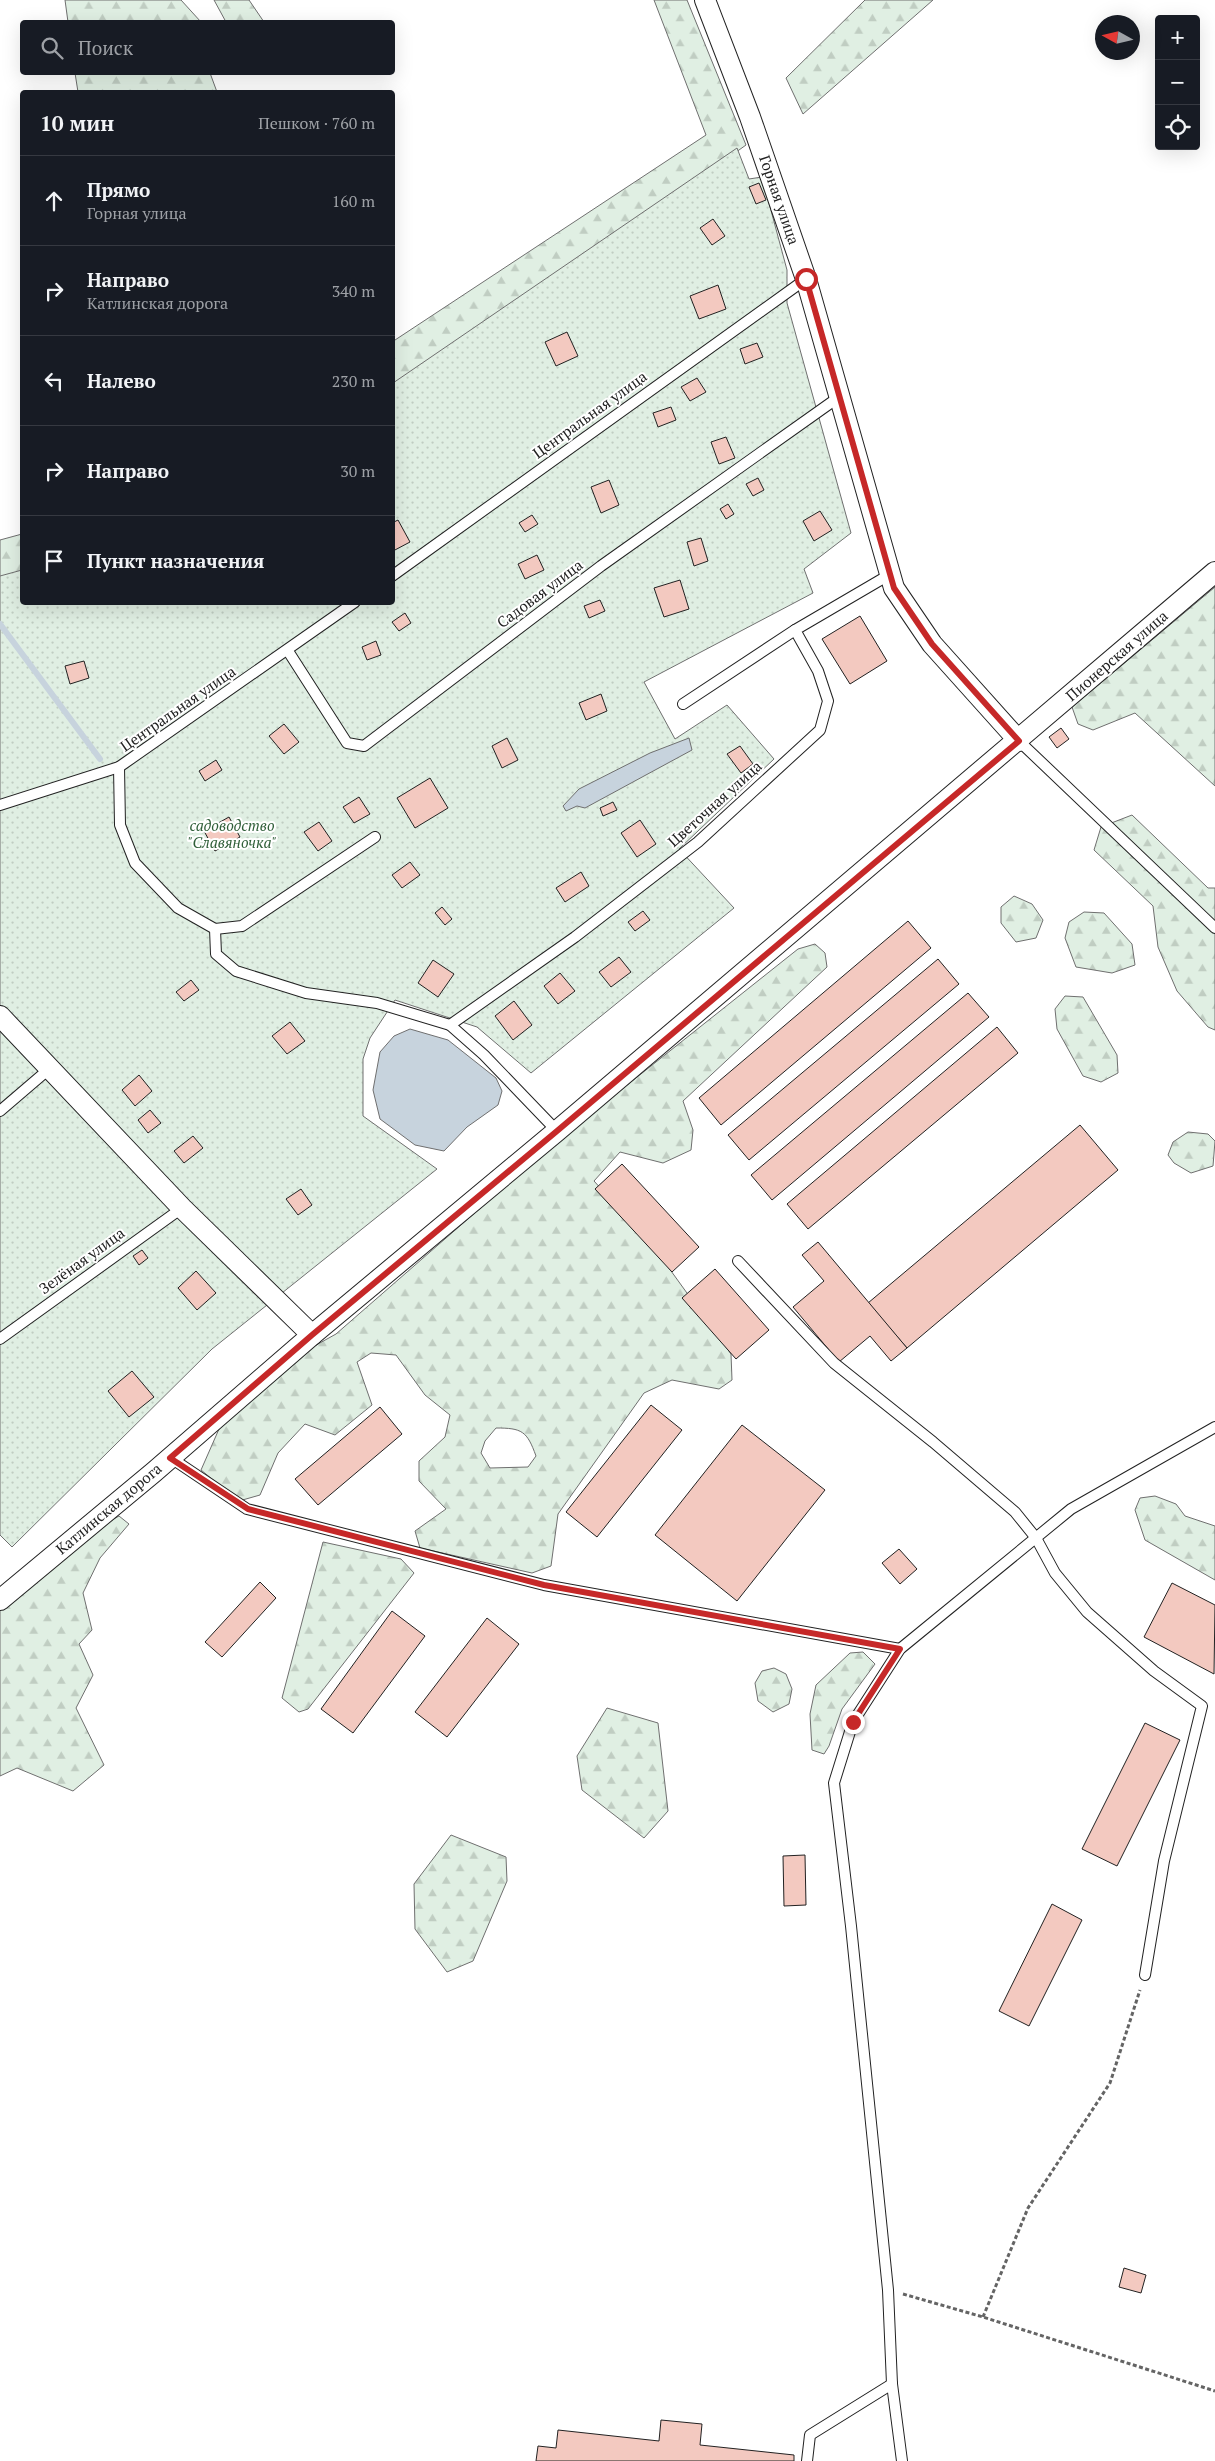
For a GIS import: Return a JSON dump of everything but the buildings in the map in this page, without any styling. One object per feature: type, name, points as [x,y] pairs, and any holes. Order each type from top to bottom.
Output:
[{"type":"street","name":"Горная улица","points":[[705,0],[750,117],[806,279],[894,588],[932,644],[1019,741]]},
{"type":"street","name":"Пионерская улица","points":[[1019,741],[1215,572]]},
{"type":"street","name":"Катлинская дорога","points":[[0,1600],[170,1458],[312,1335],[1019,741]]},
{"type":"street","points":[[0,1016],[182,1208],[312,1335]]},
{"type":"lane","name":"Центральная улица","points":[[395,574],[806,279]]},
{"type":"lane","name":"Садовая улица","points":[[288,651],[347,743],[364,746],[601,566],[839,397]]},
{"type":"lane","points":[[683,704],[795,630],[889,575]]},
{"type":"lane","name":"Центральная улица","points":[[0,805],[119,767],[288,651],[351,605]]},
{"type":"lane","name":"Цветочная улица","points":[[450,1025],[575,937],[698,842],[820,730],[828,702],[818,671],[795,630]]},
{"type":"lane","points":[[1019,741],[1215,928]]},
{"type":"lane","points":[[119,767],[120,825],[135,863],[178,908],[215,928],[242,926],[375,837]]},
{"type":"lane","points":[[215,928],[216,954],[236,971],[306,993],[377,1003],[450,1025],[484,1054],[557,1131]]},
{"type":"lane","points":[[0,1111],[50,1069]]},
{"type":"lane","name":"Зелёная улица","points":[[0,1339],[182,1208]]},
{"type":"lane","points":[[738,1261],[834,1363],[1007,1506],[1036,1538],[1055,1573],[1087,1612],[1154,1671],[1202,1706],[1164,1861],[1145,1975]]},
{"type":"lane","points":[[902,2461],[892,2384],[888,2290],[851,1926],[834,1783],[853,1722],[900,1649],[1072,1509],[1215,1427]]},
{"type":"lane","points":[[170,1458],[248,1509],[544,1585],[900,1649]]},
{"type":"lane","points":[[807,2461],[810,2435],[892,2384]]},
{"type":"path","points":[[983,2317],[1028,2208],[1110,2083],[1145,1975]]},
{"type":"path","points":[[888,2290],[983,2317],[1215,2392]]},
{"type":"green space","points":[[65,0],[181,0],[199,20],[68,20]]},
{"type":"green space","points":[[214,0],[249,0],[263,20],[225,20]]},
{"type":"green space","points":[[654,0],[687,0],[746,145],[395,396],[395,340],[706,135]]},
{"type":"green space","points":[[865,0],[933,0],[803,114],[786,78]]},
{"type":"green space","points":[[75,75],[211,75],[216,90],[78,90]]},
{"type":"green space","name":"садоводство \"Славяночка\"","points":[[737,148],[749,179],[762,177],[787,270],[787,303],[851,533],[804,569],[813,593],[644,682],[675,739],[727,705],[774,759],[679,849],[734,908],[531,1073],[477,1027],[395,1000],[370,1038],[363,1059],[363,1116],[437,1169],[212,1349],[12,1547],[0,1535],[0,576],[20,571],[20,605],[395,605],[395,382]]},
{"type":"green space","points":[[20,535],[20,578],[0,581],[0,540]]},
{"type":"green space","points":[[1215,587],[1215,786],[1135,713],[1093,730],[1078,724],[1072,707]]},
{"type":"green space","points":[[1132,815],[1208,888],[1215,888],[1215,1030],[1208,1027],[1177,991],[1158,947],[1153,906],[1094,850],[1101,827]]},
{"type":"green space","points":[[1014,896],[1032,904],[1043,920],[1036,938],[1016,942],[1001,923],[1001,907]]},
{"type":"green space","points":[[1084,912],[1104,913],[1132,944],[1135,965],[1112,973],[1076,967],[1065,938],[1069,922]]},
{"type":"green space","points":[[815,944],[825,953],[827,967],[683,1101],[693,1130],[691,1150],[663,1163],[620,1152],[594,1181],[653,1246],[731,1354],[732,1380],[719,1389],[672,1380],[644,1393],[558,1514],[551,1566],[532,1573],[420,1548],[415,1531],[446,1509],[419,1481],[419,1461],[445,1437],[450,1415],[425,1395],[396,1355],[371,1353],[357,1362],[372,1405],[335,1435],[305,1424],[278,1453],[260,1495],[239,1501],[201,1470],[219,1429],[300,1354],[336,1334],[563,1136],[798,949]],"holes":[[[496,1428],[518,1430],[526,1436],[536,1456],[528,1467],[490,1468],[481,1453],[485,1441]]]},
{"type":"green space","points":[[1065,996],[1083,997],[1117,1055],[1118,1073],[1101,1082],[1083,1076],[1057,1029],[1055,1009]]},
{"type":"green space","points":[[1188,1132],[1208,1134],[1215,1141],[1213,1166],[1191,1173],[1174,1163],[1168,1155],[1173,1142]]},
{"type":"green space","points":[[1155,1496],[1176,1504],[1185,1516],[1215,1526],[1215,1580],[1145,1540],[1135,1510],[1140,1498]]},
{"type":"green space","points":[[119,1516],[129,1524],[100,1558],[83,1593],[92,1630],[79,1644],[93,1675],[76,1708],[104,1765],[73,1791],[17,1768],[0,1776],[0,1608],[81,1538]]},
{"type":"green space","points":[[323,1542],[401,1559],[414,1573],[308,1709],[299,1712],[282,1698]]},
{"type":"green space","points":[[863,1652],[875,1664],[842,1709],[829,1746],[824,1754],[812,1750],[810,1714],[816,1685],[850,1653]]},
{"type":"green space","points":[[774,1668],[786,1674],[792,1689],[789,1704],[773,1712],[758,1701],[755,1683],[762,1671]]},
{"type":"green space","points":[[607,1708],[658,1723],[668,1811],[644,1838],[582,1790],[577,1756]]},
{"type":"green space","points":[[451,1835],[506,1857],[507,1881],[473,1961],[447,1972],[415,1929],[414,1884]]},
{"type":"shaded area","points":[[689,738],[692,750],[585,808],[577,806],[566,811],[563,806],[579,789],[650,753]]},
{"type":"shaded area","points":[[410,1029],[448,1040],[496,1078],[502,1091],[498,1105],[467,1127],[444,1151],[415,1145],[380,1119],[373,1090],[380,1052],[394,1036]]},
{"type":"waterway","points":[[0,624],[100,759]]},
{"type":"route","points":[[806,279],[894,588],[932,644],[1019,741],[312,1335],[170,1458],[248,1509],[544,1585],[728,1616],[900,1649],[853,1722]]}]
